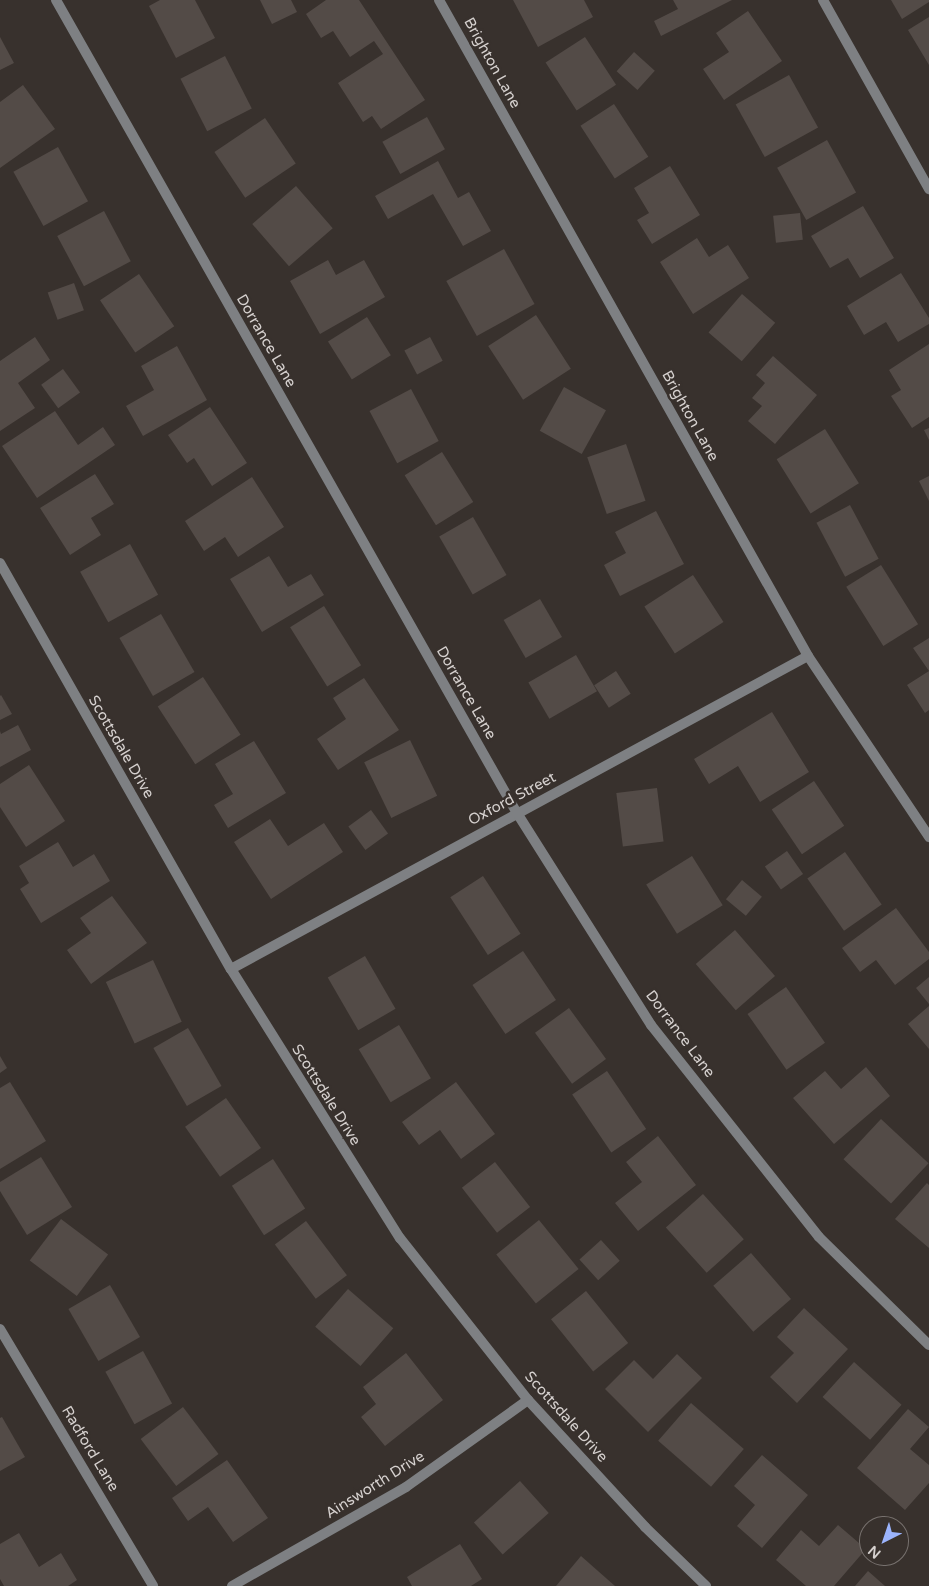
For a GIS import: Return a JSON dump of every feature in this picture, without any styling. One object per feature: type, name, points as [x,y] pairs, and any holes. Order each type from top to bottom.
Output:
[{"type":"street","name":"Dorrance Lane","points":[[56,0],[517,813],[651,1025],[819,1236],[929,1345]]},
{"type":"street","name":"Brighton Lane","points":[[440,0],[808,656],[929,837]]},
{"type":"street","points":[[824,0],[929,189]]},
{"type":"street","name":"Scottsdale Drive","points":[[0,564],[231,969],[400,1238],[528,1400],[646,1527],[706,1586]]},
{"type":"street","name":"Oxford Street","points":[[231,969],[808,656]]},
{"type":"street","name":"Radford Lane","points":[[0,1328],[3,1341],[153,1586]]},
{"type":"street","name":"Ainsworth Drive","points":[[232,1586],[406,1488],[528,1400]]},
{"type":"building","points":[[160,0],[195,0],[215,38],[176,58],[149,6]]},
{"type":"building","points":[[260,0],[291,0],[297,12],[272,24]]},
{"type":"building","points":[[326,0],[359,0],[425,100],[381,129],[372,116],[363,122],[338,83],[383,54],[374,41],[350,57],[333,31],[321,38],[306,14]]},
{"type":"building","points":[[513,0],[584,0],[593,17],[538,47]]},
{"type":"building","points":[[673,0],[732,0],[661,36],[654,21],[678,9]]},
{"type":"building","points":[[891,0],[929,0],[929,2],[902,19]]},
{"type":"building","points":[[748,11],[782,61],[724,100],[703,69],[729,52],[716,33]]},
{"type":"building","points":[[929,17],[929,65],[908,30]]},
{"type":"building","points":[[0,37],[14,63],[0,70]]},
{"type":"building","points":[[585,37],[616,85],[577,110],[546,63]]},
{"type":"building","points":[[634,52],[655,71],[637,90],[617,71]]},
{"type":"building","points":[[225,56],[252,109],[207,131],[180,79]]},
{"type":"building","points":[[789,75],[818,127],[765,157],[736,105]]},
{"type":"building","points":[[23,85],[55,129],[0,168],[0,102]]},
{"type":"building","points":[[614,104],[648,157],[615,179],[580,126]]},
{"type":"building","points":[[427,117],[445,149],[400,174],[382,142]]},
{"type":"building","points":[[265,118],[296,164],[245,198],[214,152]]},
{"type":"building","points":[[827,140],[856,192],[806,220],[777,168]]},
{"type":"building","points":[[58,147],[88,201],[43,226],[13,172]]},
{"type":"building","points":[[438,161],[458,198],[469,192],[491,231],[463,246],[433,194],[388,219],[375,196]]},
{"type":"building","points":[[670,166],[700,215],[652,244],[637,220],[649,213],[634,188]]},
{"type":"building","points":[[296,186],[333,228],[289,266],[252,224]]},
{"type":"building","points":[[863,206],[894,258],[860,278],[848,258],[830,268],[811,236]]},
{"type":"building","points":[[104,211],[131,261],[84,286],[57,236]]},
{"type":"building","points":[[800,213],[803,240],[776,243],[773,216]]},
{"type":"building","points":[[697,238],[709,257],[728,245],[749,278],[693,314],[660,262]]},
{"type":"building","points":[[504,249],[535,304],[477,336],[446,281]]},
{"type":"building","points":[[328,260],[336,275],[364,260],[385,297],[320,334],[290,281]]},
{"type":"building","points":[[901,273],[929,318],[929,324],[898,342],[886,322],[864,335],[847,306]]},
{"type":"building","points":[[139,274],[174,326],[135,353],[100,300]]},
{"type":"building","points":[[74,283],[84,310],[58,320],[48,293]]},
{"type":"building","points":[[742,294],[775,323],[742,361],[709,332]]},
{"type":"building","points":[[536,315],[571,369],[523,400],[488,346]]},
{"type":"building","points":[[367,317],[391,355],[352,380],[328,341]]},
{"type":"building","points":[[35,337],[50,360],[18,383],[35,408],[0,431],[0,361]]},
{"type":"building","points":[[430,337],[443,361],[417,374],[404,351]]},
{"type":"building","points":[[929,344],[929,417],[912,428],[891,396],[901,390],[889,370]]},
{"type":"building","points":[[177,346],[207,400],[143,436],[126,406],[154,390],[141,366]]},
{"type":"building","points":[[773,356],[817,395],[775,444],[748,421],[762,406],[752,398],[765,383],[756,375]]},
{"type":"building","points":[[63,369],[80,392],[58,408],[41,385]]},
{"type":"building","points":[[564,387],[606,410],[582,454],[540,431]]},
{"type":"building","points":[[411,389],[439,441],[397,463],[370,411]]},
{"type":"building","points":[[210,407],[247,463],[212,486],[194,458],[187,463],[168,435]]},
{"type":"building","points":[[55,411],[78,445],[103,427],[115,445],[37,498],[2,446]]},
{"type":"building","points":[[929,428],[929,440],[924,430]]},
{"type":"building","points":[[825,429],[859,483],[811,513],[777,459]]},
{"type":"building","points":[[626,444],[646,501],[607,514],[587,457]]},
{"type":"building","points":[[442,452],[473,502],[436,525],[405,475]]},
{"type":"building","points":[[95,474],[114,504],[91,518],[101,535],[70,555],[40,508]]},
{"type":"building","points":[[929,476],[929,501],[919,481]]},
{"type":"building","points":[[252,477],[284,527],[238,557],[225,537],[204,551],[185,521]]},
{"type":"building","points":[[850,505],[879,559],[845,577],[816,523]]},
{"type":"building","points":[[656,511],[684,564],[620,596],[604,565],[626,553],[615,532]]},
{"type":"building","points":[[473,517],[506,575],[473,595],[439,536]]},
{"type":"building","points":[[130,544],[158,595],[108,622],[80,572]]},
{"type":"building","points":[[269,556],[288,587],[311,574],[324,595],[262,632],[230,579]]},
{"type":"building","points":[[881,565],[918,624],[883,646],[846,587]]},
{"type":"building","points":[[693,575],[723,622],[675,654],[644,607]]},
{"type":"building","points":[[540,599],[562,637],[526,658],[504,620]]},
{"type":"building","points":[[324,606],[361,665],[327,687],[290,627]]},
{"type":"building","points":[[161,614],[194,672],[153,696],[119,638]]},
{"type":"building","points":[[929,638],[929,671],[913,648]]},
{"type":"building","points":[[576,655],[597,691],[549,719],[528,682]]},
{"type":"building","points":[[616,671],[631,694],[609,708],[594,685]]},
{"type":"building","points":[[929,671],[929,710],[925,713],[907,685]]},
{"type":"building","points":[[203,677],[241,735],[195,764],[158,706]]},
{"type":"building","points":[[364,678],[399,730],[338,770],[317,739],[346,719],[333,698]]},
{"type":"building","points":[[0,696],[12,714],[0,720]]},
{"type":"building","points":[[772,712],[809,772],[760,802],[738,766],[709,784],[694,759]]},
{"type":"building","points":[[18,725],[31,750],[0,767],[0,731],[1,734]]},
{"type":"building","points":[[410,740],[437,796],[391,818],[364,762]]},
{"type":"building","points":[[254,741],[286,793],[228,828],[214,805],[233,794],[215,764]]},
{"type":"building","points":[[29,765],[65,821],[26,847],[0,807],[0,784]]},
{"type":"building","points":[[814,781],[844,826],[802,854],[772,810]]},
{"type":"building","points":[[657,788],[664,842],[623,847],[616,793]]},
{"type":"building","points":[[371,810],[388,833],[365,850],[348,826]]},
{"type":"building","points":[[270,819],[288,846],[324,823],[343,852],[271,899],[234,842]]},
{"type":"building","points":[[58,842],[73,867],[94,854],[110,881],[41,923],[20,889],[29,883],[19,866]]},
{"type":"building","points":[[787,851],[803,874],[781,889],[765,866]]},
{"type":"building","points":[[845,852],[882,904],[844,931],[807,878]]},
{"type":"building","points":[[692,856],[723,905],[677,934],[646,885]]},
{"type":"building","points":[[483,876],[521,934],[488,955],[450,897]]},
{"type":"building","points":[[742,880],[762,897],[746,916],[726,899]]},
{"type":"building","points":[[112,896],[147,943],[91,984],[67,950],[91,933],[80,918]]},
{"type":"building","points":[[896,908],[929,952],[929,959],[895,985],[876,960],[860,972],[842,948]]},
{"type":"building","points":[[735,930],[775,976],[736,1010],[696,964]]},
{"type":"building","points":[[523,951],[556,1000],[505,1034],[472,985]]},
{"type":"building","points":[[365,956],[396,1009],[358,1030],[328,977]]},
{"type":"building","points":[[153,960],[182,1022],[135,1044],[106,982]]},
{"type":"building","points":[[929,977],[929,1004],[916,988]]},
{"type":"building","points":[[786,987],[825,1043],[787,1070],[747,1014]]},
{"type":"building","points":[[929,1006],[929,1049],[908,1024]]},
{"type":"building","points":[[569,1008],[606,1059],[572,1084],[535,1033]]},
{"type":"building","points":[[399,1025],[431,1078],[391,1102],[359,1049]]},
{"type":"building","points":[[188,1028],[222,1086],[187,1106],[153,1048]]},
{"type":"building","points":[[0,1056],[7,1068],[0,1073]]},
{"type":"building","points":[[866,1067],[890,1096],[834,1144],[793,1098],[825,1071],[841,1089]]},
{"type":"building","points":[[607,1071],[646,1129],[611,1153],[572,1094]]},
{"type":"building","points":[[10,1082],[46,1141],[0,1169],[0,1088]]},
{"type":"building","points":[[456,1082],[495,1134],[461,1159],[440,1130],[419,1145],[402,1122]]},
{"type":"building","points":[[226,1098],[261,1148],[220,1177],[185,1127]]},
{"type":"building","points":[[881,1119],[929,1163],[891,1204],[843,1159]]},
{"type":"building","points":[[658,1136],[696,1185],[638,1231],[615,1203],[642,1182],[626,1162]]},
{"type":"building","points":[[41,1157],[72,1207],[27,1235],[0,1191],[0,1182]]},
{"type":"building","points":[[273,1159],[305,1208],[264,1235],[232,1186]]},
{"type":"building","points":[[495,1162],[530,1207],[497,1233],[462,1188]]},
{"type":"building","points":[[927,1183],[929,1185],[929,1248],[895,1219]]},
{"type":"building","points":[[703,1194],[744,1239],[707,1273],[666,1227]]},
{"type":"building","points":[[61,1219],[108,1255],[77,1296],[30,1261]]},
{"type":"building","points":[[539,1220],[579,1269],[536,1304],[496,1255]]},
{"type":"building","points":[[306,1221],[347,1275],[316,1299],[275,1244]]},
{"type":"building","points":[[601,1240],[620,1261],[598,1280],[579,1259]]},
{"type":"building","points":[[751,1253],[791,1299],[753,1332],[713,1286]]},
{"type":"building","points":[[110,1285],[140,1337],[98,1361],[68,1309]]},
{"type":"building","points":[[348,1289],[393,1328],[360,1366],[315,1327]]},
{"type":"building","points":[[586,1291],[628,1343],[593,1371],[551,1319]]},
{"type":"building","points":[[804,1308],[848,1349],[797,1403],[770,1377],[794,1353],[777,1337]]},
{"type":"building","points":[[143,1351],[172,1403],[134,1424],[105,1372]]},
{"type":"building","points":[[406,1353],[443,1400],[385,1446],[361,1417],[376,1404],[363,1387]]},
{"type":"building","points":[[677,1354],[702,1378],[648,1432],[605,1389],[634,1360],[653,1379]]},
{"type":"building","points":[[854,1362],[902,1405],[870,1440],[823,1397]]},
{"type":"building","points":[[691,1403],[744,1449],[711,1487],[658,1441]]},
{"type":"building","points":[[183,1407],[219,1454],[176,1486],[141,1439]]},
{"type":"building","points":[[908,1409],[929,1427],[910,1449],[929,1465],[929,1483],[905,1510],[857,1468]]},
{"type":"building","points":[[2,1417],[25,1457],[0,1471],[0,1418]]},
{"type":"building","points":[[762,1455],[808,1495],[762,1548],[737,1526],[755,1505],[734,1486]]},
{"type":"building","points":[[227,1460],[268,1518],[233,1542],[208,1507],[188,1521],[172,1498]]},
{"type":"building","points":[[520,1481],[549,1513],[503,1554],[474,1522]]},
{"type":"building","points":[[838,1525],[859,1543],[859,1557],[834,1586],[806,1586],[776,1560],[801,1530],[819,1546]]},
{"type":"building","points":[[19,1533],[39,1567],[61,1553],[77,1580],[68,1586],[4,1586],[0,1579],[0,1544]]},
{"type":"building","points":[[460,1544],[482,1579],[471,1586],[412,1586],[407,1577]]},
{"type":"building","points":[[581,1556],[615,1586],[556,1586]]},
{"type":"building","points":[[868,1571],[885,1586],[855,1586]]}]
